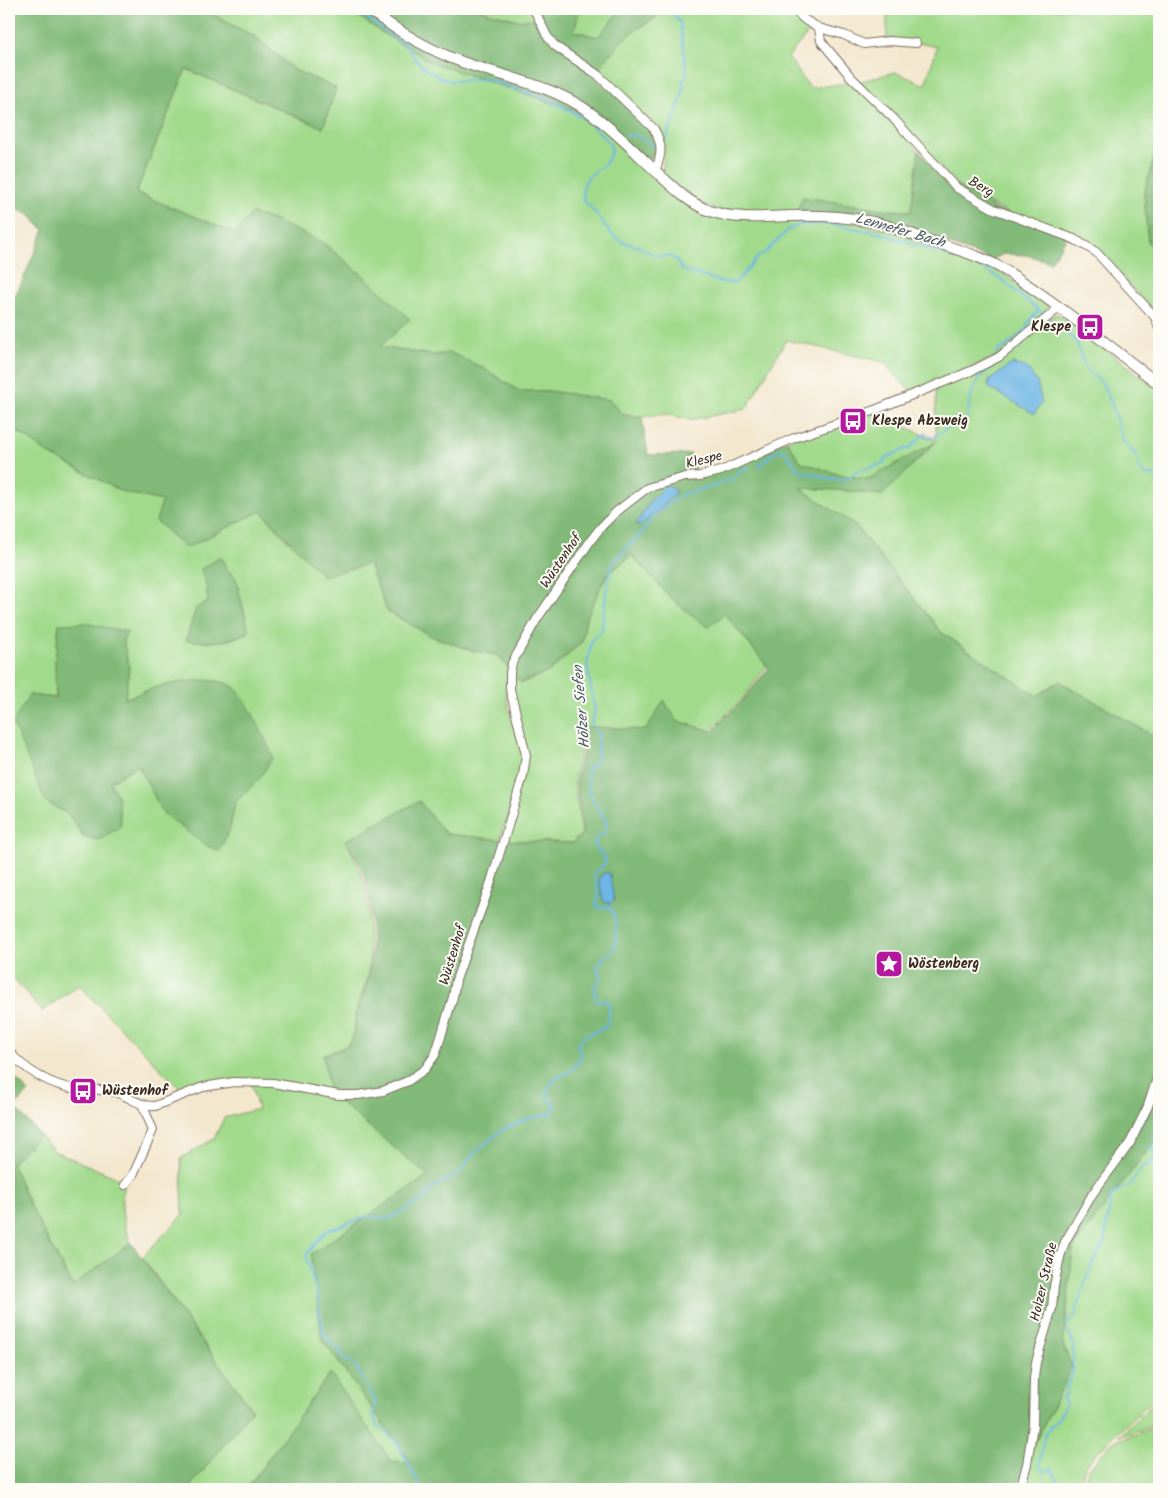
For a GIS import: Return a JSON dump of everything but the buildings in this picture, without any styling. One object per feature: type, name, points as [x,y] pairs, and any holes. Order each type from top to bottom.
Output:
[{"type":"main road","points":[[368,9],[407,34],[459,61],[568,99],[588,111],[605,125],[679,193],[695,205],[725,215],[760,217],[834,216],[888,226],[975,256],[1001,268],[1059,308],[1159,384]]},
{"type":"street","points":[[534,9],[550,42],[598,74],[654,129],[658,136],[662,157],[655,171]]},
{"type":"street","points":[[793,9],[805,20],[819,28],[844,35],[864,44],[890,41],[916,44]]},
{"type":"street","name":"Berg","points":[[819,28],[822,41],[852,77],[893,118],[957,188],[994,209],[1074,238],[1096,252],[1155,317],[1159,328]]},
{"type":"street","name":"Klespe","points":[[647,488],[684,477],[700,476],[721,470],[794,438],[865,414],[971,371],[999,357],[1059,308]]},
{"type":"street","name":"Wüstenhof","points":[[9,1051],[23,1065],[41,1076],[64,1086],[76,1089],[112,1091],[147,1107],[155,1106],[203,1087],[234,1082],[273,1083],[339,1095],[358,1096],[383,1091],[408,1081],[425,1069],[435,1055],[453,997],[456,980],[491,882],[523,776],[526,755],[510,689],[512,663],[537,619],[590,540],[616,512],[647,488]]},
{"type":"street","name":"Holzer Straße","points":[[1020,1489],[1033,1425],[1036,1362],[1052,1308],[1054,1286],[1065,1242],[1093,1193],[1130,1143],[1148,1106],[1159,1072]]},
{"type":"street","points":[[125,1185],[133,1175],[152,1130],[142,1104]]},
{"type":"green space","points":[[9,9],[202,9],[257,38],[294,70],[336,88],[323,128],[186,69],[136,193],[235,233],[252,213],[273,220],[322,242],[365,277],[410,319],[380,347],[432,355],[451,353],[483,368],[519,391],[549,391],[610,400],[623,415],[642,418],[648,455],[691,454],[697,479],[786,440],[801,462],[840,475],[868,479],[936,442],[882,495],[800,488],[855,525],[942,633],[1037,696],[1059,681],[1159,739],[1159,1135],[1073,1248],[1063,1345],[1072,1367],[1033,1447],[1017,1489],[249,1489],[248,1487],[330,1373],[392,1462],[411,1463],[322,1339],[311,1254],[428,1176],[332,1095],[329,1090],[323,1055],[342,1049],[353,1038],[358,1009],[368,980],[372,939],[370,907],[365,878],[358,860],[345,841],[419,801],[446,834],[503,840],[572,843],[583,833],[576,782],[583,752],[580,726],[646,730],[664,700],[677,721],[712,731],[743,700],[769,668],[725,614],[708,627],[676,603],[631,555],[606,576],[586,618],[582,641],[550,671],[521,683],[498,655],[474,651],[431,636],[387,611],[369,564],[323,576],[261,511],[186,548],[156,521],[162,501],[123,492],[49,454],[9,425],[9,308],[44,230],[28,214],[9,207]]},
{"type":"green space","points":[[202,9],[349,9],[381,32],[588,115],[690,205],[718,217],[839,220],[886,229],[998,270],[1047,305],[1050,311],[1000,355],[912,393],[883,362],[786,340],[746,409],[690,420],[666,414],[642,417],[621,413],[610,400],[549,391],[519,391],[483,368],[451,353],[432,355],[379,347],[294,230],[273,220],[235,233],[136,193],[186,69],[323,128],[336,88],[294,70],[257,38]]},
{"type":"green space","points":[[349,9],[476,9],[518,20],[540,19],[535,9],[580,9],[574,31],[598,37],[622,9],[668,9],[623,39],[593,76],[619,96],[651,128],[656,145],[656,155],[649,160],[588,115],[433,63],[381,32]]},
{"type":"green space","points":[[476,9],[533,9],[538,19],[518,20]]},
{"type":"green space","points":[[580,9],[622,9],[598,37],[574,31]]},
{"type":"green space","points":[[668,9],[792,9],[813,27],[788,57],[810,88],[855,82],[919,151],[911,211],[887,210],[803,197],[796,213],[722,212],[694,200],[662,173],[665,148],[660,133],[597,70],[623,39]]},
{"type":"green space","points":[[887,9],[1152,9],[1159,16],[1159,142],[1144,193],[1148,243],[1159,247],[1159,310],[1151,309],[1098,250],[1013,215],[961,189],[858,82],[895,72],[925,85],[937,47],[909,41],[887,39]]},
{"type":"green space","points":[[1159,142],[1159,247],[1148,243],[1144,193]]},
{"type":"green space","points":[[919,151],[945,179],[998,210],[1067,236],[1051,262],[1026,255],[1003,254],[992,260],[887,222],[796,213],[803,197],[887,210],[911,211]]},
{"type":"green space","points":[[1055,314],[1062,316],[1159,390],[1159,739],[1059,681],[1037,696],[942,633],[855,525],[799,488],[882,495],[935,443],[868,479],[840,475],[801,462],[786,440],[880,409],[902,425],[936,441],[936,387],[982,368]]},
{"type":"green space","points":[[9,425],[49,454],[123,492],[162,501],[186,548],[261,511],[288,541],[369,564],[388,612],[431,636],[474,651],[498,655],[508,668],[506,695],[520,746],[522,763],[516,792],[499,840],[446,834],[345,840],[358,865],[365,890],[368,915],[369,968],[356,1011],[350,1041],[343,1048],[323,1054],[329,1090],[233,1080],[197,1084],[181,1090],[79,985],[42,1011],[9,973]],"holes":[[[221,557],[228,571],[236,578],[249,632],[230,640],[205,643],[208,602],[206,584]],[[59,624],[128,632],[123,640],[129,668],[124,699],[154,688],[193,681],[259,779],[235,803],[230,829],[163,813],[138,765],[110,782],[118,797],[83,836],[68,814],[46,802],[29,695],[56,698],[55,662]]]},
{"type":"green space","points":[[632,555],[676,603],[725,614],[767,666],[742,699],[710,731],[677,721],[646,730],[578,726],[581,751],[574,782],[582,834],[572,843],[502,840],[524,761],[511,671],[521,683],[550,671],[582,642],[586,618],[606,576]]},
{"type":"green space","points":[[221,557],[228,571],[236,578],[249,632],[218,641],[186,640],[196,608],[208,602],[206,584],[201,569]]},
{"type":"green space","points":[[85,623],[128,632],[123,640],[129,668],[125,699],[162,686],[208,680],[229,684],[236,689],[246,703],[273,757],[259,779],[235,803],[230,829],[219,851],[203,844],[163,813],[138,765],[110,782],[118,797],[121,826],[99,840],[83,836],[68,814],[46,802],[13,724],[29,695],[56,698],[55,662],[59,624]]},
{"type":"green space","points":[[9,1072],[29,1092],[14,1107],[40,1135],[12,1163],[25,1196],[72,1286],[131,1243],[252,1410],[188,1489],[9,1489]]},
{"type":"green space","points":[[251,1083],[332,1095],[428,1176],[322,1339],[412,1464],[392,1462],[330,1374],[248,1487],[249,1489],[188,1489],[252,1410],[142,1257],[183,1215],[181,1158],[214,1139],[224,1118],[258,1109]]},
{"type":"green space","points":[[40,1135],[54,1151],[122,1180],[124,1185],[123,1214],[131,1243],[73,1286],[48,1241],[12,1163]]},
{"type":"green space","points":[[1159,1135],[1159,1394],[1095,1454],[1086,1465],[1077,1489],[1025,1489],[1028,1465],[1033,1447],[1072,1367],[1063,1345],[1073,1248]]},
{"type":"green space","points":[[1159,1398],[1159,1424],[1118,1437]]},
{"type":"green space","points":[[1159,1426],[1159,1489],[1081,1489],[1089,1468],[1111,1443]]},
{"type":"water","points":[[1011,364],[1026,367],[1037,382],[1042,403],[1034,414],[988,387],[989,381]]},
{"type":"water","points":[[666,485],[676,492],[640,527],[636,524],[651,500]]},
{"type":"water","points":[[606,872],[610,874],[614,901],[612,903],[605,903],[603,900],[599,880],[601,875]]},
{"type":"waterway","name":"Lennefer Bach","points":[[353,9],[406,45],[423,67],[440,78],[451,81],[486,79],[552,101],[585,119],[611,146],[610,155],[605,164],[587,178],[583,188],[583,199],[601,219],[610,233],[622,242],[640,247],[656,256],[670,256],[676,260],[682,270],[722,282],[735,283],[759,256],[766,252],[789,229],[802,224],[830,224],[879,233],[982,268],[1001,279],[1043,314]]},
{"type":"waterway","points":[[666,139],[683,93],[683,81],[687,73],[680,22],[669,9]]},
{"type":"waterway","points":[[627,136],[633,134],[656,147]]},
{"type":"waterway","name":"Hölzer Siefen","points":[[996,354],[1027,329],[1028,323],[1038,311]]},
{"type":"waterway","name":"Lennefer Bach","points":[[1051,320],[1077,342],[1083,363],[1089,372],[1102,383],[1111,402],[1124,443],[1135,454],[1140,470],[1145,475],[1159,476]]},
{"type":"waterway","name":"Hölzer Siefen","points":[[759,466],[773,453],[781,450],[785,452],[799,471],[832,479],[848,479],[857,471],[882,464],[888,457],[909,449],[925,433],[932,438],[954,423],[962,424],[967,420],[974,387],[979,378],[992,367]]},
{"type":"waterway","name":"Hölzer Siefen","points":[[422,1489],[396,1441],[377,1425],[373,1415],[376,1401],[355,1365],[342,1357],[340,1350],[324,1336],[317,1294],[306,1255],[326,1231],[368,1216],[388,1219],[424,1199],[434,1187],[459,1173],[474,1153],[502,1130],[527,1119],[551,1114],[555,1106],[546,1093],[555,1079],[570,1071],[581,1059],[578,1045],[584,1036],[606,1027],[610,1009],[607,1001],[596,1000],[594,988],[600,980],[597,967],[603,958],[615,950],[616,921],[610,907],[598,908],[596,904],[599,897],[594,873],[605,864],[605,857],[595,847],[595,839],[605,833],[606,821],[589,791],[587,769],[597,762],[598,734],[591,723],[595,712],[587,665],[592,639],[602,631],[607,583],[613,563],[642,532],[655,514],[683,494],[718,485],[724,481],[732,481],[740,470],[748,467]]},
{"type":"waterway","points":[[1159,1128],[1154,1137],[1159,1143]]},
{"type":"waterway","points":[[1053,1489],[1058,1481],[1051,1468],[1046,1472],[1040,1468],[1040,1459],[1045,1432],[1058,1419],[1066,1405],[1062,1397],[1067,1394],[1065,1389],[1073,1372],[1073,1343],[1066,1324],[1077,1313],[1076,1309],[1093,1262],[1104,1243],[1111,1197],[1123,1187],[1128,1187],[1143,1166],[1151,1164],[1156,1153],[1150,1148],[1159,1144]]},
{"type":"place","name":"Klespe","points":[[1090,327]]},
{"type":"place","name":"Klespe Abzweig","points":[[853,421]]},
{"type":"place","name":"Wöstenberg","points":[[889,964]]},
{"type":"place","name":"Wüstenhof","points":[[83,1091]]}]
